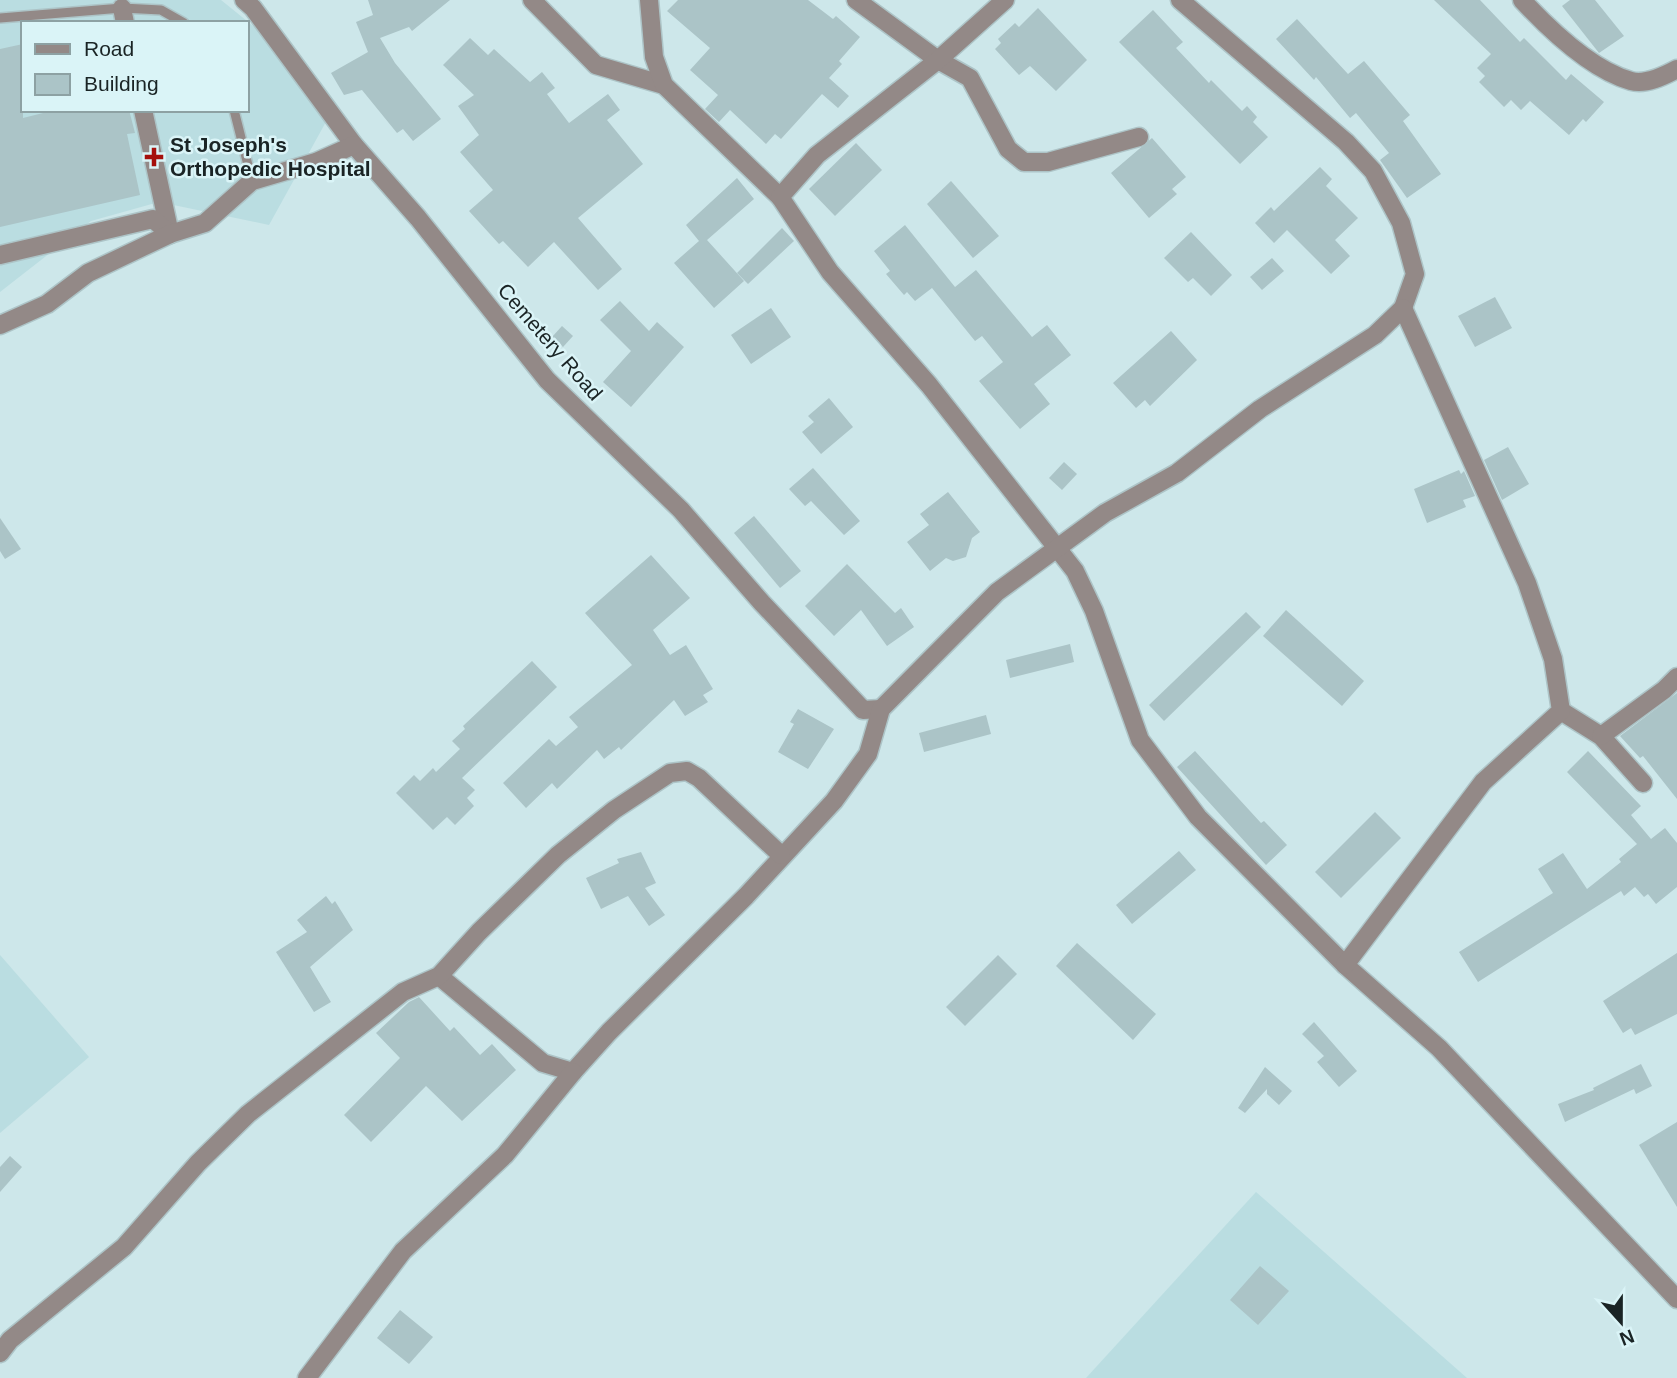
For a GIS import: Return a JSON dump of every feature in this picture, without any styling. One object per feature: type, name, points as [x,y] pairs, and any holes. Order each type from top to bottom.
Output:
[{"type":"street","name":"Cemetery Road","points":[[244,0],[253,8],[354,145],[418,218],[547,380],[681,510],[762,603],[863,710],[881,709]]},
{"type":"street","points":[[532,0],[596,65],[664,85]]},
{"type":"street","points":[[649,0],[654,57],[664,85],[780,197],[830,272],[929,385],[1075,571],[1094,611],[1140,740],[1198,817],[1345,965],[1438,1048],[1677,1299]]},
{"type":"street","points":[[856,0],[937,60],[970,78],[1008,149],[1024,162],[1048,162],[1139,137]]},
{"type":"street","points":[[780,197],[817,155],[937,60],[1005,0]]},
{"type":"street","points":[[307,1378],[403,1251],[505,1155],[609,1032],[747,896],[781,855],[834,801],[868,754],[881,709],[997,592],[1105,513],[1177,473],[1260,409],[1375,335],[1403,308],[1415,275],[1401,223],[1373,171],[1346,142],[1180,0]]},
{"type":"street","points":[[1522,0],[1551,32],[1609,71],[1633,82],[1662,78],[1677,68]]},
{"type":"street","points":[[144,112],[170,234]]},
{"type":"street","points":[[0,326],[47,304],[88,273],[170,234],[205,223],[252,181],[316,162],[354,145]]},
{"type":"street","points":[[0,255],[153,219],[170,234]]},
{"type":"street","points":[[1403,308],[1527,583],[1553,659],[1561,711],[1601,736],[1643,783]]},
{"type":"street","points":[[1601,736],[1664,690],[1677,677]]},
{"type":"street","points":[[1345,965],[1483,782],[1561,711]]},
{"type":"street","points":[[0,1353],[10,1340],[124,1247],[198,1163],[247,1114],[403,992],[439,976],[479,932],[558,855],[614,810],[670,773],[687,771],[699,778],[781,855]]},
{"type":"street","points":[[439,976],[543,1063],[573,1072]]},
{"type":"lane","points":[[0,18],[123,15],[161,10],[180,21]]},
{"type":"lane","points":[[235,112],[252,181]]},
{"type":"shaded area","name":"St Joseph's Orthopedic Hospital","points":[[0,0],[221,0],[247,21],[21,21],[21,112],[248,112],[248,22],[263,34],[327,120],[269,225],[159,202],[91,221],[0,292]]},
{"type":"shaded area","points":[[0,955],[89,1057],[0,1133]]},
{"type":"shaded area","points":[[1256,1192],[1467,1378],[1086,1378]]},
{"type":"building","points":[[368,0],[450,0],[412,31],[409,27],[380,38],[395,63],[441,119],[413,141],[403,129],[397,133],[362,90],[344,95],[331,73],[368,52],[356,22],[373,15]]},
{"type":"building","points":[[678,0],[808,0],[833,19],[836,16],[860,37],[839,61],[842,64],[829,78],[849,96],[838,108],[822,94],[781,139],[775,134],[766,144],[730,110],[719,122],[705,109],[718,95],[690,70],[710,48],[667,11]]},
{"type":"building","points":[[1434,0],[1480,0],[1520,42],[1524,38],[1566,80],[1571,74],[1604,102],[1586,122],[1583,119],[1569,135],[1530,101],[1521,110],[1511,100],[1504,107],[1479,82],[1485,76],[1477,68],[1491,54]]},
{"type":"building","points":[[1570,0],[1595,0],[1624,36],[1599,53],[1562,6]]},
{"type":"building","points":[[1038,8],[1087,60],[1056,91],[1030,66],[1019,75],[995,49],[1001,43],[998,39],[1015,23],[1019,27]]},
{"type":"building","points":[[1153,10],[1183,42],[1176,48],[1209,83],[1211,80],[1242,111],[1247,106],[1257,117],[1253,122],[1268,137],[1240,164],[1119,42]]},
{"type":"building","points":[[1297,19],[1348,74],[1364,61],[1410,115],[1403,121],[1441,174],[1407,198],[1380,160],[1389,153],[1356,113],[1350,118],[1316,77],[1314,80],[1276,39]]},
{"type":"building","points":[[470,38],[488,55],[494,49],[530,82],[542,72],[555,88],[547,94],[569,123],[608,94],[620,110],[607,120],[643,164],[578,218],[622,269],[598,290],[554,242],[528,267],[503,241],[499,244],[469,211],[493,190],[460,152],[479,135],[458,106],[474,95],[443,65]]},
{"type":"building","points":[[21,44],[23,118],[47,112],[130,112],[135,133],[127,134],[140,195],[0,227],[0,49]]},
{"type":"building","points":[[1152,138],[1186,177],[1172,189],[1177,194],[1149,218],[1111,173]]},
{"type":"building","points":[[856,143],[882,170],[835,216],[809,189]]},
{"type":"building","points":[[1320,167],[1332,179],[1326,186],[1358,218],[1335,240],[1350,256],[1331,274],[1287,230],[1274,243],[1255,223],[1271,207],[1274,211]]},
{"type":"building","points":[[737,178],[754,199],[707,240],[744,281],[714,308],[674,263],[699,241],[686,225]]},
{"type":"building","points":[[951,181],[999,236],[973,258],[927,204]]},
{"type":"building","points":[[905,225],[955,287],[976,270],[1032,337],[1047,325],[1071,355],[1034,384],[1050,404],[1020,429],[979,381],[1003,362],[982,336],[975,341],[932,288],[915,301],[907,292],[904,295],[886,274],[890,271],[874,251]]},
{"type":"building","points":[[782,228],[794,241],[748,284],[737,273]]},
{"type":"building","points":[[1191,232],[1232,275],[1211,296],[1193,278],[1188,282],[1164,258]]},
{"type":"building","points":[[1272,258],[1284,271],[1262,290],[1250,277]]},
{"type":"building","points":[[1495,297],[1512,328],[1475,347],[1458,316]]},
{"type":"building","points":[[620,301],[649,331],[657,322],[684,347],[631,407],[603,382],[631,351],[600,320]]},
{"type":"building","points":[[771,308],[791,337],[751,364],[731,335]]},
{"type":"building","points":[[562,326],[573,336],[563,347],[552,337]]},
{"type":"building","points":[[1171,331],[1197,360],[1150,406],[1145,400],[1136,408],[1113,383]]},
{"type":"building","points":[[829,398],[853,427],[821,454],[802,432],[814,422],[808,416]]},
{"type":"building","points":[[1508,447],[1529,484],[1502,500],[1484,460]]},
{"type":"building","points":[[1064,462],[1077,474],[1062,490],[1049,478]]},
{"type":"building","points":[[813,468],[860,521],[844,535],[811,501],[805,506],[789,489]]},
{"type":"building","points":[[1459,470],[1461,474],[1464,471],[1475,496],[1463,500],[1466,507],[1427,523],[1414,489]]},
{"type":"building","points":[[948,492],[980,532],[972,538],[966,557],[953,561],[946,558],[930,571],[907,542],[929,525],[920,514]]},
{"type":"building","points":[[754,516],[801,571],[780,588],[734,533]]},
{"type":"building","points":[[0,518],[21,549],[5,559],[0,551]]},
{"type":"building","points":[[651,555],[690,598],[653,630],[670,655],[686,645],[713,689],[703,695],[708,702],[685,716],[674,700],[621,750],[619,747],[604,759],[597,750],[557,789],[552,783],[526,808],[503,783],[549,739],[556,746],[578,727],[569,717],[632,665],[585,613]]},
{"type":"building","points":[[847,564],[895,613],[901,608],[914,627],[887,646],[861,610],[834,636],[805,606]]},
{"type":"building","points":[[1286,610],[1364,681],[1342,706],[1263,636]]},
{"type":"building","points":[[1246,612],[1261,627],[1164,721],[1149,705]]},
{"type":"building","points":[[1070,644],[1074,662],[1010,678],[1006,660]]},
{"type":"building","points":[[532,661],[557,687],[462,778],[475,790],[467,798],[474,806],[455,825],[447,817],[433,830],[396,793],[414,775],[420,781],[433,768],[436,772],[460,749],[452,741],[465,729],[463,726]]},
{"type":"building","points":[[1677,693],[1677,799],[1643,756],[1640,758],[1620,736]]},
{"type":"building","points":[[798,709],[834,729],[808,769],[778,752],[794,724],[790,722]]},
{"type":"building","points":[[986,715],[991,734],[924,752],[919,733]]},
{"type":"building","points":[[1195,751],[1261,823],[1264,821],[1287,845],[1266,865],[1177,767]]},
{"type":"building","points":[[1588,751],[1641,806],[1631,815],[1651,839],[1665,828],[1677,843],[1677,887],[1656,904],[1648,894],[1644,897],[1635,887],[1624,896],[1621,891],[1478,982],[1459,952],[1553,893],[1538,869],[1563,853],[1587,889],[1621,862],[1619,859],[1637,844],[1567,772]]},
{"type":"building","points":[[1375,812],[1401,838],[1341,898],[1315,872]]},
{"type":"building","points":[[1179,851],[1196,870],[1132,924],[1116,905]]},
{"type":"building","points":[[641,852],[656,883],[645,888],[665,915],[649,926],[628,896],[601,909],[586,878],[619,863],[617,859]]},
{"type":"building","points":[[326,896],[332,904],[335,901],[353,930],[310,967],[331,1002],[314,1012],[276,952],[307,932],[297,920]]},
{"type":"building","points":[[1077,943],[1156,1014],[1133,1040],[1056,966]]},
{"type":"building","points":[[1677,953],[1677,1014],[1635,1035],[1631,1028],[1623,1033],[1603,1001]]},
{"type":"building","points":[[998,955],[1017,974],[965,1026],[946,1007]]},
{"type":"building","points":[[419,997],[450,1031],[454,1027],[480,1055],[492,1044],[516,1070],[462,1121],[426,1086],[371,1142],[344,1115],[400,1058],[376,1033],[409,1002]]},
{"type":"building","points":[[1314,1022],[1357,1071],[1339,1087],[1317,1062],[1324,1056],[1302,1034]]},
{"type":"building","points":[[1641,1064],[1652,1086],[1636,1094],[1634,1089],[1565,1122],[1558,1104],[1594,1090],[1593,1088]]},
{"type":"building","points":[[1265,1067],[1292,1091],[1279,1105],[1267,1094],[1267,1089],[1245,1113],[1238,1108]]},
{"type":"building","points":[[1677,1122],[1677,1207],[1639,1145]]},
{"type":"building","points":[[10,1156],[22,1167],[0,1192],[0,1167]]},
{"type":"building","points":[[1260,1266],[1289,1291],[1258,1325],[1230,1300]]},
{"type":"building","points":[[400,1310],[433,1337],[409,1364],[377,1338]]},
{"type":"place","name":"St Joseph's Orthopedic Hospital","points":[[154,157]]}]
